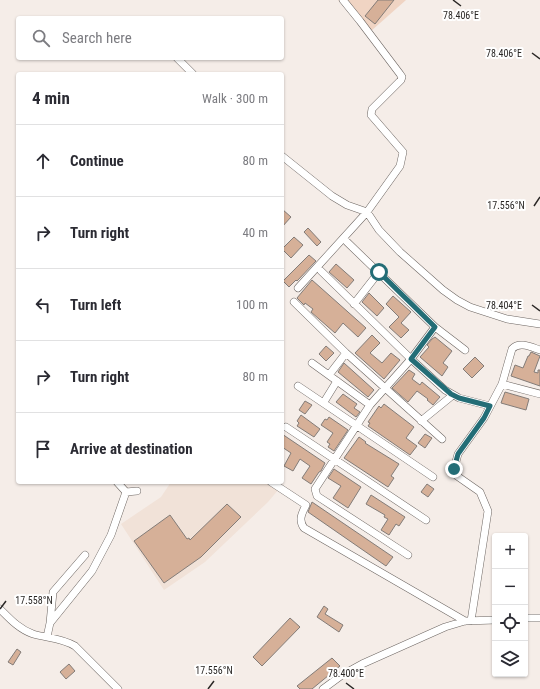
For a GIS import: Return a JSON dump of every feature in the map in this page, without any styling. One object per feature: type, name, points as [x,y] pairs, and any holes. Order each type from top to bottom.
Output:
[{"type":"street","points":[[298,288],[366,212],[400,166],[404,152],[371,115],[372,109],[401,80],[402,77],[365,27],[342,0]]},
{"type":"street","points":[[179,60],[191,72]]},
{"type":"street","points":[[284,158],[332,196],[347,205],[366,212],[379,230],[400,252],[443,290],[457,300],[470,307],[507,319],[540,324]]},
{"type":"street","points":[[347,242],[435,327],[466,350]]},
{"type":"street","points":[[321,271],[445,390],[459,398],[490,406]]},
{"type":"street","points":[[354,304],[379,272]]},
{"type":"street","points":[[294,302],[346,353],[442,439]]},
{"type":"street","points":[[408,556],[317,496],[315,490],[370,405],[411,359],[435,327]]},
{"type":"street","points":[[468,621],[488,511],[480,492],[457,476],[454,469],[458,454],[484,418],[502,384],[512,349],[519,344],[540,350]]},
{"type":"street","points":[[329,375],[346,353]]},
{"type":"street","points":[[312,363],[370,405]]},
{"type":"street","points":[[324,402],[337,381]]},
{"type":"street","points":[[502,384],[540,394]]},
{"type":"street","points":[[298,386],[324,402],[433,477]]},
{"type":"street","points":[[421,421],[453,395]]},
{"type":"street","points":[[286,427],[426,520]]},
{"type":"street","points":[[119,484],[126,492]]},
{"type":"street","points":[[274,484],[306,505],[300,516],[300,521],[304,528],[468,621]]},
{"type":"street","points":[[126,492],[137,491]]},
{"type":"street","points":[[50,623],[92,571],[111,535],[126,492]]},
{"type":"street","points":[[47,637],[53,592],[85,555]]},
{"type":"street","points":[[0,609],[24,630],[33,634],[66,641],[75,646],[118,689]]},
{"type":"street","points":[[528,618],[540,618]]},
{"type":"street","points":[[324,689],[342,675],[362,664],[423,636],[445,627],[468,621],[492,620]]},
{"type":"shaded area","points":[[338,0],[406,0],[371,31]]},
{"type":"shaded area","points":[[170,484],[271,484],[279,489],[268,502],[205,562],[164,590],[121,524],[161,497]]},
{"type":"building","points":[[378,0],[394,0],[375,24],[365,16]]},
{"type":"building","points":[[284,211],[291,217],[284,225]]},
{"type":"building","points":[[308,228],[321,242],[317,246],[304,232]]},
{"type":"building","points":[[294,237],[303,245],[291,258],[284,251],[284,247]]},
{"type":"building","points":[[309,255],[316,261],[297,281],[296,280],[289,287],[284,280]]},
{"type":"building","points":[[336,264],[354,280],[347,288],[329,272]]},
{"type":"building","points":[[312,280],[366,328],[358,337],[343,323],[335,333],[311,312],[313,309],[305,303],[304,305],[297,298]]},
{"type":"building","points":[[369,293],[384,308],[377,316],[362,302]]},
{"type":"building","points":[[393,296],[411,312],[401,323],[409,330],[401,338],[389,327],[399,317],[386,304]]},
{"type":"building","points":[[372,335],[380,343],[370,353],[382,363],[391,353],[400,360],[384,379],[355,353]]},
{"type":"building","points":[[435,337],[452,351],[443,363],[448,367],[442,376],[420,357],[429,347],[427,345]]},
{"type":"building","points":[[326,346],[334,353],[326,361],[319,354]]},
{"type":"building","points":[[531,352],[540,356],[534,372],[538,373],[538,370],[540,370],[540,386],[511,376],[515,365],[523,368]]},
{"type":"building","points":[[475,357],[484,366],[472,378],[463,369]]},
{"type":"building","points":[[344,363],[374,390],[368,397],[338,372]]},
{"type":"building","points":[[409,370],[415,374],[412,379],[420,385],[422,382],[440,397],[433,405],[427,400],[428,399],[417,391],[408,402],[392,388]]},
{"type":"building","points":[[505,392],[529,399],[526,410],[501,403]]},
{"type":"building","points":[[343,394],[357,404],[354,408],[360,412],[356,417],[336,402]]},
{"type":"building","points":[[305,401],[312,405],[305,414],[299,410]]},
{"type":"building","points":[[384,404],[414,427],[406,438],[417,446],[410,455],[368,426],[370,423],[368,422],[379,406],[381,408]]},
{"type":"building","points":[[301,415],[320,429],[314,437],[297,426],[299,423],[297,421]]},
{"type":"building","points":[[329,417],[348,430],[334,451],[328,447],[330,444],[327,442],[333,433],[321,425],[325,419],[327,420]]},
{"type":"building","points":[[425,434],[432,438],[425,448],[418,443]]},
{"type":"building","points":[[284,435],[325,463],[311,484],[302,478],[310,466],[300,459],[293,471],[284,466],[291,453],[284,448]]},
{"type":"building","points":[[359,437],[366,442],[365,443],[399,464],[391,476],[394,478],[388,487],[344,458]]},
{"type":"building","points":[[334,469],[361,487],[348,508],[333,498],[341,486],[328,478]]},
{"type":"building","points":[[427,484],[434,489],[428,497],[421,492]]},
{"type":"building","points":[[371,495],[405,517],[399,526],[396,524],[389,535],[381,530],[388,519],[384,517],[385,515],[366,504]]},
{"type":"building","points":[[312,502],[393,557],[386,566],[308,512]]},
{"type":"building","points":[[227,504],[241,517],[201,557],[164,583],[134,541],[170,515],[187,539],[189,538],[190,540]]},
{"type":"building","points":[[324,606],[328,609],[325,614],[343,625],[339,632],[317,617]]},
{"type":"building","points":[[290,618],[300,627],[262,666],[253,657]]},
{"type":"building","points":[[17,649],[21,652],[13,665],[8,662]]},
{"type":"building","points":[[332,658],[340,666],[312,689],[300,689],[297,686]]},
{"type":"building","points":[[69,664],[75,671],[66,679],[60,672]]},
{"type":"route","points":[[379,272],[435,327],[411,359],[451,394],[459,398],[490,406],[484,418],[458,454],[454,469]]}]
